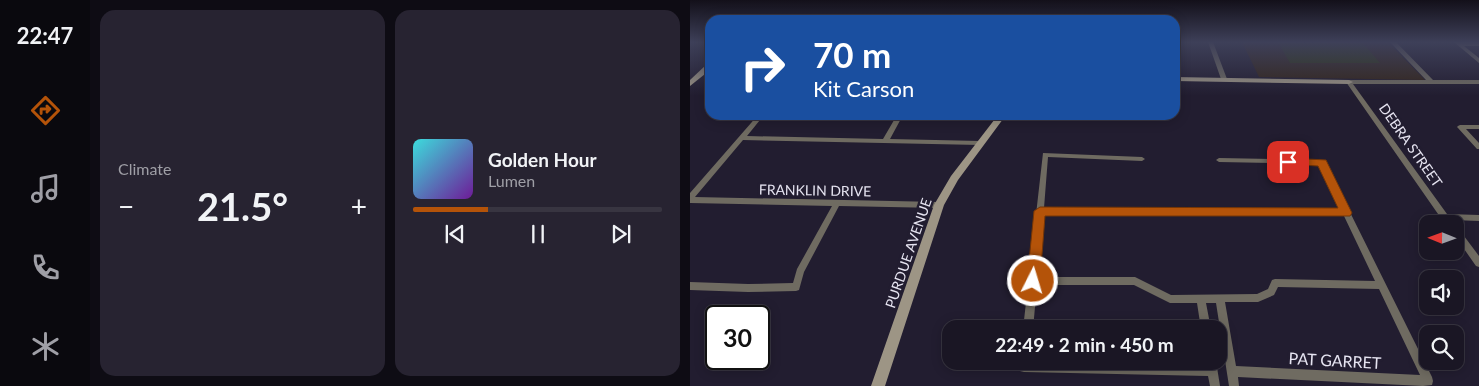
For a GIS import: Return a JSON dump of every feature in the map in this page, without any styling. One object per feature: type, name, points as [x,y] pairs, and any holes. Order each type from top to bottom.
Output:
[{"type":"street","points":[[1217,60],[1224,79]]},
{"type":"street","points":[[1410,60],[1431,82]]},
{"type":"street","points":[[691,82],[705,70]]},
{"type":"street","points":[[1180,79],[1479,82]]},
{"type":"street","name":"DEBRA STREET","points":[[1349,82],[1444,215]]},
{"type":"street","points":[[690,199],[757,120]]},
{"type":"street","points":[[885,141],[897,120]]},
{"type":"street","name":"PURDUE AVENUE","points":[[878,386],[939,205],[954,178],[998,120]]},
{"type":"street","points":[[1479,127],[1460,127],[1479,147]]},
{"type":"street","points":[[741,138],[980,143]]},
{"type":"street","points":[[1029,320],[1045,156],[1142,159]]},
{"type":"street","points":[[1033,281],[1135,281],[1170,298],[1201,299],[1258,298],[1271,292],[1275,284],[1382,286],[1322,162],[1219,160]]},
{"type":"street","name":"FRANKLIN DRIVE","points":[[690,199],[939,205]]},
{"type":"street","points":[[690,286],[796,287],[800,272],[837,203]]},
{"type":"street","points":[[1040,211],[1346,213]]},
{"type":"street","points":[[1464,219],[1479,218]]},
{"type":"street","points":[[1464,242],[1479,263]]},
{"type":"street","name":"PAT GARRET","points":[[1231,371],[1428,381],[1382,286]]},
{"type":"street","points":[[1220,298],[1234,386]]},
{"type":"street","points":[[1201,299],[1204,320]]},
{"type":"street","points":[[1212,370],[1215,386]]},
{"type":"shaded area","points":[[1251,60],[1406,60],[1425,80],[1259,77]]},
{"type":"green space","points":[[1288,60],[1377,60],[1380,63],[1290,63]]},
{"type":"route","points":[[1033,281],[1040,211],[1346,213],[1322,162],[1288,162]]}]
